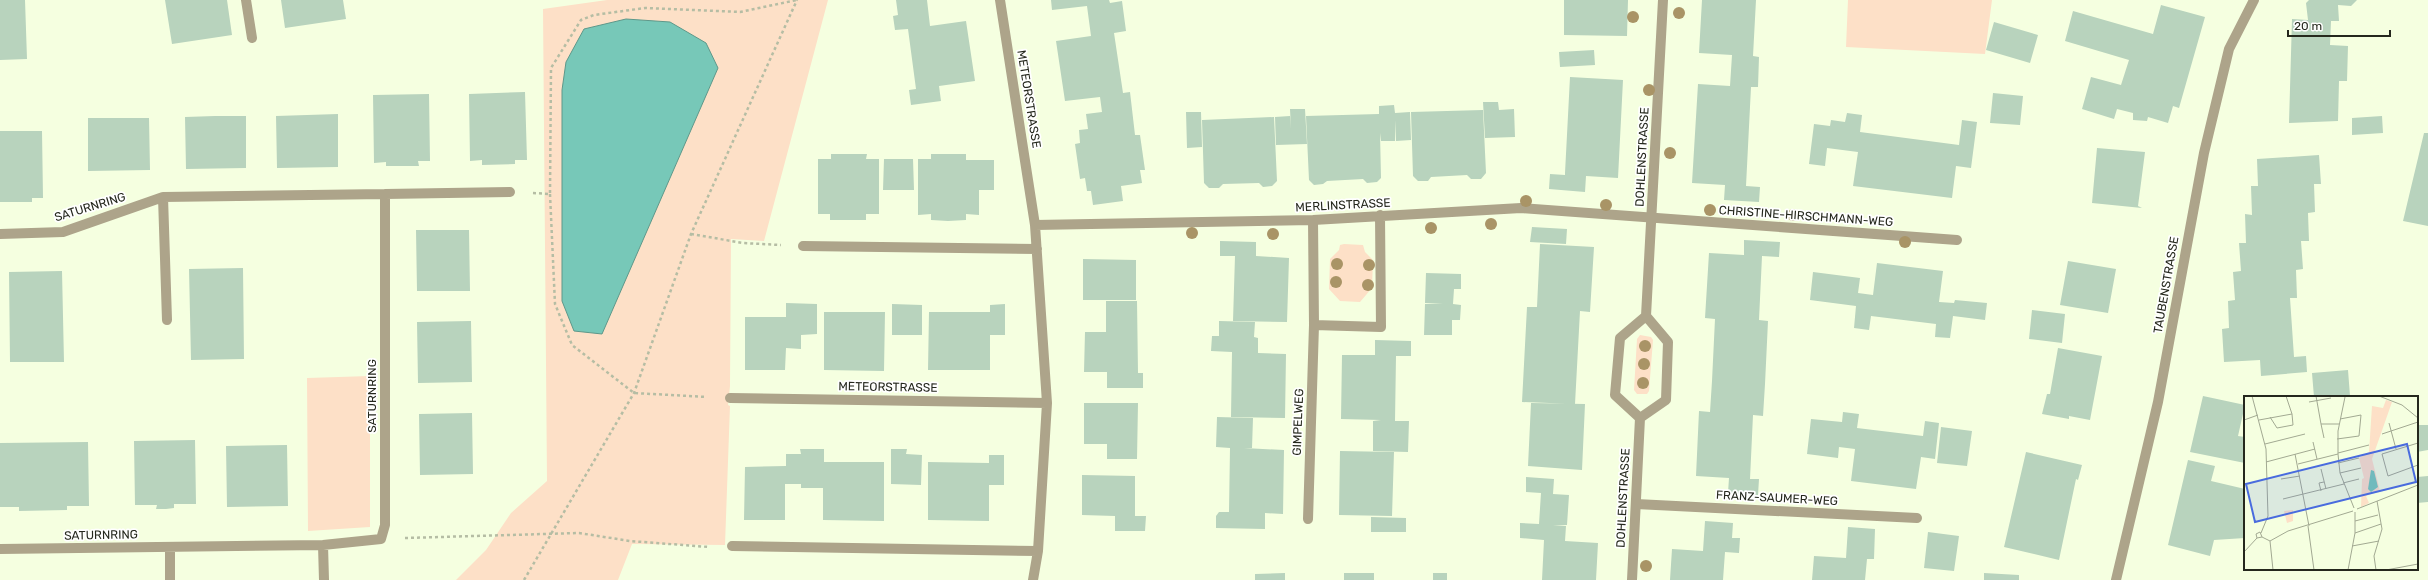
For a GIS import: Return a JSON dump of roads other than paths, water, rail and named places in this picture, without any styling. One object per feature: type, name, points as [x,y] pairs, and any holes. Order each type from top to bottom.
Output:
[{"type":"street","points":[[246,0],[252,38]]},
{"type":"street","name":"METEORSTRASSE","points":[[1000,0],[1035,225],[1037,249],[1046,403],[1038,551],[1034,580]]},
{"type":"street","name":"DOHLENSTRASSE","points":[[1646,316],[1663,0]]},
{"type":"street","name":"TAUBENSTRASSE","points":[[2116,580],[2158,402],[2204,153],[2229,49],[2254,0]]},
{"type":"street","name":"SATURNRING","points":[[0,234],[63,232],[163,197],[510,192]]},
{"type":"street","name":"SATURNRING","points":[[0,549],[323,546],[381,539],[385,525],[385,194]]},
{"type":"street","points":[[163,197],[167,320]]},
{"type":"street","name":"MERLINSTRASSE","points":[[1035,225],[1313,220],[1521,208],[1652,218]]},
{"type":"street","points":[[1314,325],[1381,327],[1380,216]]},
{"type":"street","name":"CHRISTINE-HIRSCHMANN-WEG","points":[[1652,218],[1957,240]]},
{"type":"street","name":"GIMPELWEG","points":[[1308,519],[1314,325],[1313,220]]},
{"type":"street","points":[[803,246],[1037,249]]},
{"type":"street","points":[[1646,316],[1668,342],[1666,400],[1640,418],[1616,395],[1620,338],[1646,316]]},
{"type":"street","name":"METEORSTRASSE","points":[[730,398],[1046,403]]},
{"type":"street","name":"DOHLENSTRASSE","points":[[1632,580],[1640,418]]},
{"type":"street","name":"FRANZ-SAUMER-WEG","points":[[1636,504],[1916,518]]},
{"type":"street","points":[[323,546],[324,580]]},
{"type":"street","points":[[732,546],[1038,551]]},
{"type":"street","points":[[170,547],[170,580]]},
{"type":"water","points":[[626,19],[670,22],[706,43],[718,68],[602,334],[574,331],[562,301],[562,90],[566,62],[584,29]]}]
